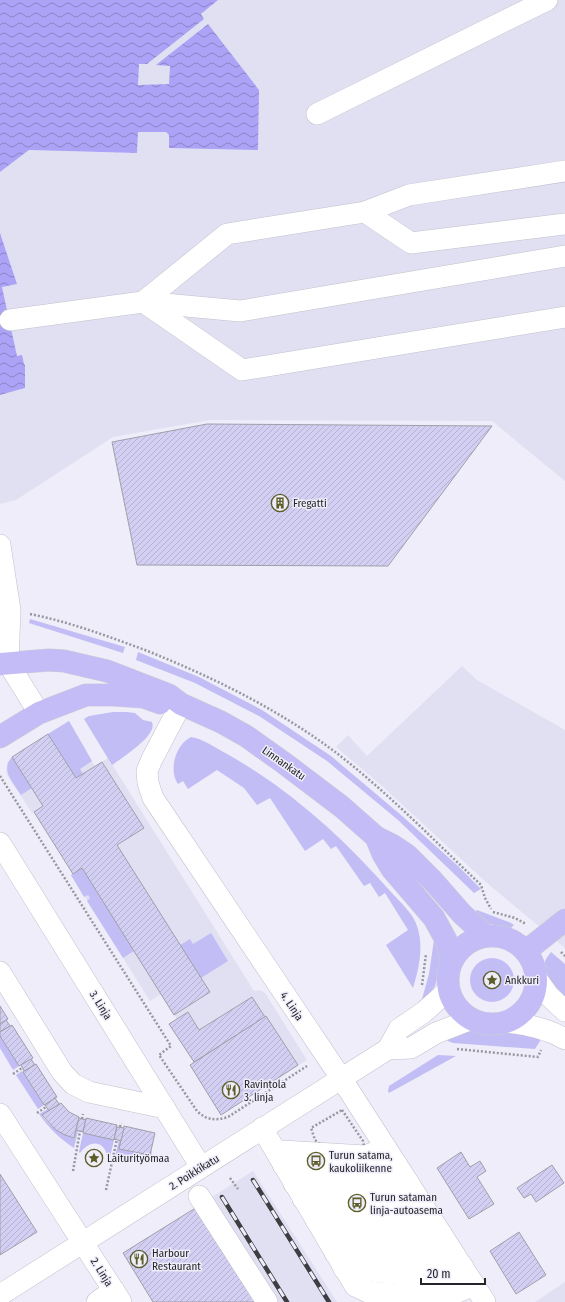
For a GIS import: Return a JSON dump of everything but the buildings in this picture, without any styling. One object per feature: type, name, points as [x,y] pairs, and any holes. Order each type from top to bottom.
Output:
[{"type":"main road","name":"Linnankatu","points":[[4,664],[49,660],[64,661],[93,667],[169,695],[181,704],[221,722],[252,741],[314,784],[342,806],[376,837],[407,855],[433,881],[462,914],[486,936]]},
{"type":"main road","name":"Linnankatu","points":[[0,737],[39,713],[86,695],[114,694],[143,697],[163,703],[181,704]]},
{"type":"main road","name":"Linnankatu","points":[[376,837],[383,854],[392,869],[434,918],[446,940],[452,961]]},
{"type":"main road","points":[[526,951],[565,920]]},
{"type":"main road","points":[[486,936],[501,937],[514,942],[526,951],[533,963],[536,978],[535,992],[528,1005],[518,1015],[505,1022],[494,1024],[472,1019],[462,1011],[454,1001],[449,987],[449,975],[452,961],[460,949],[472,940],[486,936]]},
{"type":"street","points":[[317,114],[547,0]]},
{"type":"street","points":[[143,302],[227,234],[365,212],[409,195],[565,171]]},
{"type":"street","points":[[365,212],[411,242],[565,224]]},
{"type":"street","points":[[10,320],[143,302],[240,311],[565,256]]},
{"type":"street","points":[[143,302],[242,370],[565,317]]},
{"type":"street","points":[[0,545],[10,610],[4,664],[39,713]]},
{"type":"street","name":"4. Linja","points":[[181,704],[147,771],[148,783],[153,798],[341,1078],[479,1293]]},
{"type":"street","name":"3. Linja","points":[[0,843],[201,1167]]},
{"type":"street","points":[[0,972],[62,1072],[73,1084],[89,1092],[165,1108]]},
{"type":"street","points":[[536,978],[549,996],[565,1011]]},
{"type":"street","name":"2. Poikkikatu","points":[[388,1049],[399,1029],[424,1012],[443,995],[449,987]]},
{"type":"street","name":"2. Poikkikatu","points":[[0,1295],[388,1049],[411,1048],[436,1033],[472,1019]]},
{"type":"street","points":[[505,1022],[543,1029],[565,1039]]},
{"type":"street","name":"2. Linja","points":[[0,1114],[118,1296]]},
{"type":"street","points":[[262,1128],[355,1286],[368,1292],[439,1297],[453,1294],[479,1293]]},
{"type":"street","points":[[279,1158],[376,1173],[414,1191]]},
{"type":"street","points":[[299,1191],[398,1208],[414,1191]]},
{"type":"street","points":[[316,1220],[409,1225],[414,1191]]},
{"type":"street","points":[[335,1254],[420,1242],[414,1191]]},
{"type":"street","points":[[199,1196],[267,1302]]},
{"type":"street","points":[[335,1254],[442,1277],[458,1259]]},
{"type":"street","points":[[97,1302],[118,1296]]},
{"type":"path","points":[[0,776],[171,1046],[159,1054],[197,1111],[203,1117],[220,1120],[228,1117],[309,1064]]},
{"type":"path","points":[[420,988],[425,968],[426,953]]},
{"type":"path","points":[[451,1048],[538,1057]]},
{"type":"path","points":[[13,1074],[22,1068]]},
{"type":"path","points":[[37,1113],[46,1107]]},
{"type":"path","points":[[82,1119],[83,1114]]},
{"type":"path","points":[[120,1128],[121,1123]]},
{"type":"path","points":[[73,1171],[80,1131]]},
{"type":"path","points":[[106,1190],[117,1139]]},
{"type":"path","points":[[230,1178],[238,1189]]},
{"type":"shaded area","points":[[218,0],[565,0],[565,481],[492,421],[210,420],[113,437],[16,500],[0,504],[0,395],[25,388],[24,364],[17,357],[2,287],[16,284],[0,233],[0,172],[29,150],[137,153],[137,132],[166,132],[169,135],[169,147],[208,24],[157,65],[170,66],[170,83],[168,85],[138,85],[138,66],[204,19],[201,14]]},
{"type":"shaded area","points":[[30,619],[125,647],[123,653],[29,623]]},
{"type":"shaded area","points":[[138,652],[199,677],[262,710],[331,756],[401,815],[458,866],[481,889],[474,893],[398,820],[327,761],[259,716],[195,683],[136,660]]},
{"type":"shaded area","points":[[462,666],[477,680],[565,730],[565,948],[487,883],[381,785],[336,747],[348,735],[367,756]]},
{"type":"shaded area","points":[[113,712],[135,713],[143,720],[152,722],[153,725],[149,735],[144,740],[112,765],[84,719],[89,716]]},
{"type":"shaded area","points":[[69,721],[95,766],[108,758],[254,991],[260,990],[265,993],[307,1060],[221,1115],[190,1065],[194,1062],[169,1024],[177,1019],[161,994],[150,1001],[71,875],[73,873],[34,812],[32,813],[6,773],[7,764],[12,757]]},
{"type":"shaded area","points":[[69,721],[92,761],[80,769],[83,774],[76,778],[48,734]]},
{"type":"shaded area","points":[[191,737],[206,742],[229,755],[275,784],[296,800],[336,835],[406,908],[415,921],[420,941],[419,965],[413,988],[386,945],[408,930],[385,893],[379,897],[370,883],[364,886],[336,846],[331,849],[323,839],[305,851],[270,798],[257,805],[244,788],[217,770],[188,789],[183,781],[178,784],[174,772],[175,758],[181,745]]},
{"type":"shaded area","points":[[12,757],[32,788],[21,795],[11,781],[7,771],[7,767]]},
{"type":"shaded area","points":[[82,868],[134,951],[123,958],[87,901],[90,898],[88,895],[84,897],[71,875]]},
{"type":"shaded area","points":[[477,910],[514,925],[509,930],[487,923],[472,914]]},
{"type":"shaded area","points":[[211,933],[228,961],[201,978],[180,945],[190,939],[193,944]]},
{"type":"shaded area","points":[[434,940],[442,955],[435,986],[424,1002],[422,999],[429,974]]},
{"type":"shaded area","points":[[551,952],[565,964],[565,1001],[546,976],[544,966],[546,959]]},
{"type":"shaded area","points":[[492,958],[504,962],[510,968],[514,980],[510,992],[504,998],[492,1002],[480,998],[474,992],[470,980],[474,968],[480,962]]},
{"type":"shaded area","points":[[470,1031],[494,1034],[518,1031],[543,1036],[535,1049],[453,1043],[444,1037]]},
{"type":"shaded area","points":[[0,1036],[19,1066],[13,1070],[0,1048]]},
{"type":"shaded area","points":[[438,1055],[456,1056],[389,1093],[389,1086]]},
{"type":"shaded area","points":[[22,1071],[44,1105],[38,1109],[16,1075]]},
{"type":"shaded area","points":[[48,1109],[49,1111],[42,1116],[56,1130],[74,1138],[76,1130],[78,1131],[74,1148],[55,1133],[39,1114]]},
{"type":"shaded area","points":[[83,1133],[114,1140],[109,1161],[107,1154],[101,1145],[89,1145],[80,1153],[79,1152]]},
{"type":"shaded area","points":[[119,1140],[121,1141],[120,1149],[149,1155],[151,1148],[152,1157],[132,1161],[114,1161]]},
{"type":"shaded area","points":[[253,1171],[337,1302],[277,1302],[212,1197]]},
{"type":"shaded area","points":[[565,1282],[565,1302],[535,1302]]},
{"type":"water","points":[[0,0],[218,0],[201,14],[204,19],[147,64],[139,64],[138,85],[169,84],[170,66],[156,65],[208,24],[259,90],[258,150],[169,148],[169,135],[166,132],[138,132],[137,153],[29,150],[0,172]]},
{"type":"water","points":[[0,233],[17,284],[2,287],[17,356],[22,355],[25,365],[25,388],[0,395]]},
{"type":"railway","points":[[253,1180],[329,1302]]},
{"type":"railway","points":[[222,1197],[287,1302]]},
{"type":"place","name":"Fregatti","points":[[280,503]]},
{"type":"place","name":"Ankkuri","points":[[492,980]]},
{"type":"place","name":"Ravintola 3. linja","points":[[231,1090]]},
{"type":"place","name":"Laiturityömaa","points":[[94,1158]]},
{"type":"place","name":"Turun satama, kaukoliikenne","points":[[316,1161]]},
{"type":"place","name":"Turun sataman linja-autoasema","points":[[357,1203]]},
{"type":"place","name":"Harbour Restaurant","points":[[139,1259]]}]
